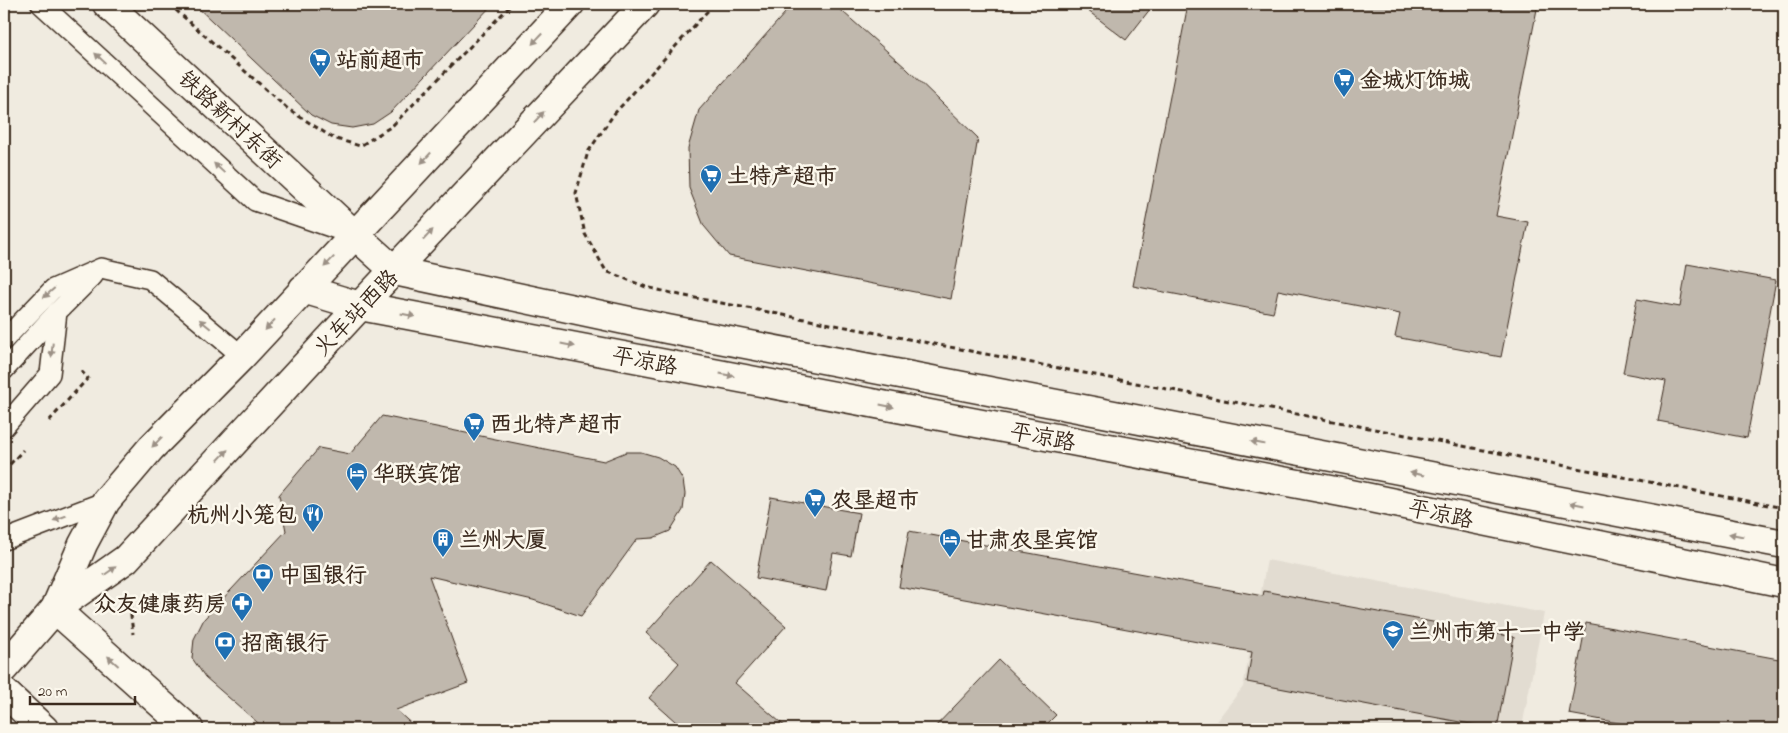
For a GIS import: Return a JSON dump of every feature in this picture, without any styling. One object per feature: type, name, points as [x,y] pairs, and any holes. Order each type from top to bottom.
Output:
[{"type":"street","name":"铁路新村东街","points":[[107,4],[355,235]]},
{"type":"street","name":"火车站西路","points":[[55,609],[83,544],[106,500],[151,448],[242,356],[302,289],[355,235],[570,4]]},
{"type":"street","name":"火车站西路","points":[[4,668],[55,609],[126,559],[360,306],[395,271],[644,4]]},
{"type":"street","name":"平凉路","points":[[355,235],[395,271],[667,329],[1784,544]]},
{"type":"street","name":"平凉路","points":[[302,289],[360,306],[1336,491],[1784,583]]},
{"type":"street","points":[[55,609],[188,729]]},
{"type":"street","points":[[4,692],[44,729]]},
{"type":"lane","points":[[41,4],[255,201],[355,235]]},
{"type":"lane","points":[[4,370],[57,312],[101,268]]},
{"type":"lane","points":[[4,340],[53,289],[101,268],[150,279],[242,356]]},
{"type":"lane","points":[[4,427],[50,374],[57,312]]},
{"type":"lane","points":[[4,540],[106,500]]},
{"type":"path","points":[[169,4],[288,109],[333,138],[360,146],[392,126],[512,4]]},
{"type":"path","points":[[714,4],[614,114],[588,152],[576,193],[585,234],[606,271],[646,287],[680,295],[1784,508]]},
{"type":"shaded area","name":"兰州市第十一中学","points":[[1267,560],[1544,613],[1522,727],[1533,729],[1210,729],[1243,687]]},
{"type":"building","points":[[194,4],[493,4],[391,112],[373,124],[352,128],[331,125],[311,115]]},
{"type":"building","points":[[793,4],[834,4],[906,68],[978,138],[951,299],[729,256],[704,226],[689,188],[688,148],[699,110]]},
{"type":"building","points":[[1079,4],[1154,4],[1126,40]]},
{"type":"building","name":"金城灯饰城","points":[[1188,4],[1538,4],[1496,216],[1528,222],[1501,357],[1395,337],[1400,314],[1278,290],[1273,313],[1133,286]]},
{"type":"building","points":[[1687,264],[1776,280],[1747,438],[1658,421],[1666,381],[1623,373],[1637,299],[1680,307]]},
{"type":"building","name":"兰州大厦","points":[[382,416],[604,461],[626,452],[641,452],[658,457],[675,467],[683,480],[685,494],[683,510],[670,531],[653,538],[637,539],[581,616],[533,600],[429,576],[468,683],[396,710],[417,729],[265,729],[205,677],[192,658],[194,639],[204,619],[286,531],[279,495],[319,448],[350,454]]},
{"type":"building","points":[[771,497],[859,513],[851,556],[833,553],[826,591],[756,578]]},
{"type":"building","points":[[909,531],[1263,596],[1264,591],[1514,637],[1497,729],[1247,682],[1252,652],[899,587]]},
{"type":"building","points":[[711,560],[786,626],[735,683],[788,729],[684,729],[649,698],[679,663],[646,633]]},
{"type":"building","points":[[1586,623],[1784,660],[1784,729],[1652,729],[1569,714]]},
{"type":"building","points":[[999,660],[1056,715],[1042,729],[933,729]]},
{"type":"place","name":"站前超市","points":[[320,78]]},
{"type":"place","name":"金城灯饰城","points":[[1344,98]]},
{"type":"place","name":"土特产超市","points":[[711,194]]},
{"type":"place","name":"西北特产超市","points":[[474,442]]},
{"type":"place","name":"华联宾馆","points":[[357,492]]},
{"type":"place","name":"农垦超市","points":[[815,518]]},
{"type":"place","name":"杭州小笼包","points":[[313,533]]},
{"type":"place","name":"兰州大厦","points":[[443,558]]},
{"type":"place","name":"甘肃农垦宾馆","points":[[950,558]]},
{"type":"place","name":"中国银行","points":[[263,593]]},
{"type":"place","name":"众友健康药房","points":[[242,622]]},
{"type":"place","name":"兰州市第十一中学","points":[[1393,650]]},
{"type":"place","name":"招商银行","points":[[225,661]]}]
